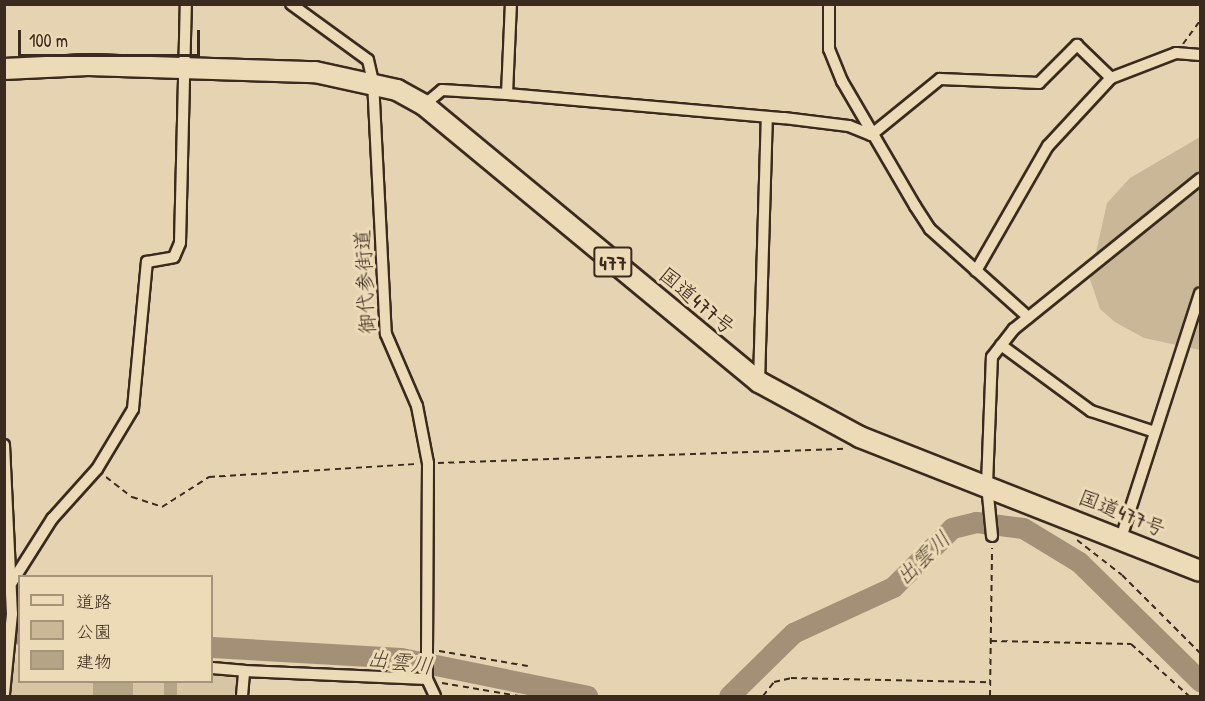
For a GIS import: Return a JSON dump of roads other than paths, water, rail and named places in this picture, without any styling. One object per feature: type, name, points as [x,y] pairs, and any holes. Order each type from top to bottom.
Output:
[{"type":"highway","name":"国道477号","points":[[4,69],[183,68],[315,72],[373,81],[424,105],[759,382],[860,437],[1121,538],[1200,572]]},
{"type":"street","points":[[12,582],[52,519],[97,469],[133,409],[147,262],[174,257],[180,243],[186,4]]},
{"type":"street","name":"御代参街道","points":[[291,4],[368,60],[373,81],[386,334],[417,406],[428,464],[427,675],[435,696]]},
{"type":"street","points":[[507,94],[511,4]]},
{"type":"street","points":[[829,4],[829,49],[871,135],[930,229],[1029,318]]},
{"type":"street","points":[[871,135],[940,79],[1039,83],[1077,45],[1112,78]]},
{"type":"street","points":[[976,270],[1048,146],[1112,78],[1176,53],[1200,55]]},
{"type":"street","points":[[424,105],[442,90],[507,94],[849,126],[871,135]]},
{"type":"street","points":[[759,382],[767,119]]},
{"type":"street","points":[[992,536],[992,506],[987,485],[992,357],[1029,318],[1200,179]]},
{"type":"street","points":[[1121,538],[1152,431],[1200,293]]},
{"type":"street","points":[[1001,345],[1091,411],[1152,431]]},
{"type":"street","points":[[4,445],[12,582],[13,648],[4,694]]},
{"type":"street","points":[[213,668],[244,671],[427,675]]},
{"type":"street","points":[[242,696],[244,671]]},
{"type":"waterway","name":"出雲川","points":[[729,696],[793,633],[893,587],[952,528],[976,522],[1023,528],[1079,562],[1200,681]]},
{"type":"waterway","name":"出雲川","points":[[4,632],[18,634]]},
{"type":"waterway","name":"出雲川","points":[[213,647],[401,658],[587,696]]}]
